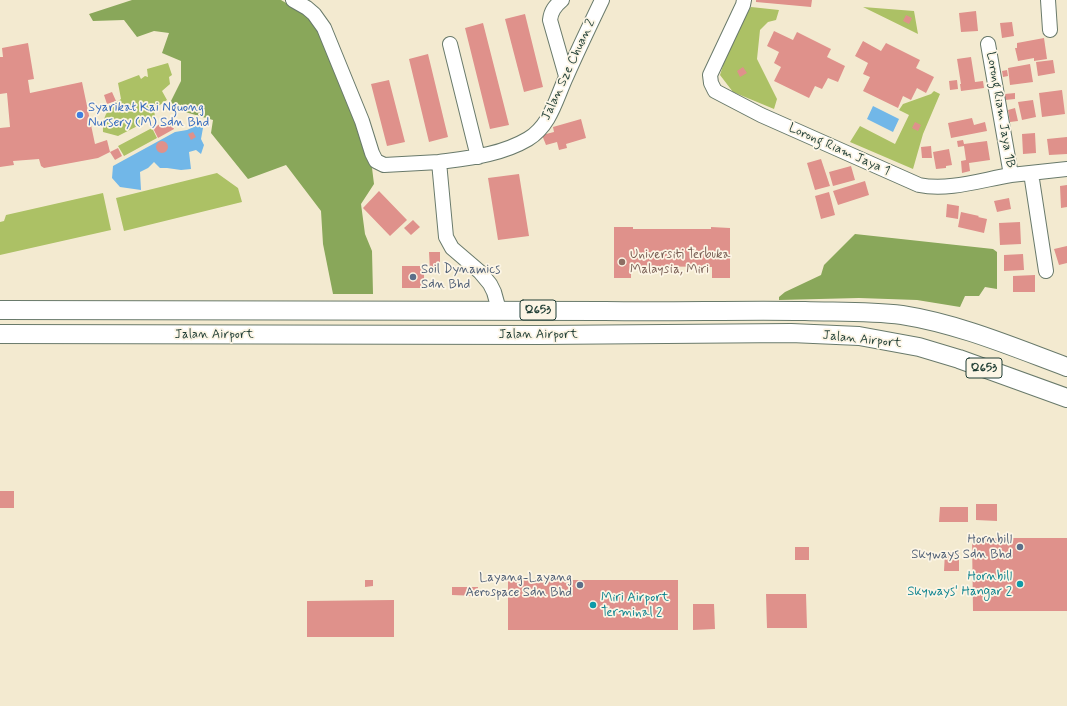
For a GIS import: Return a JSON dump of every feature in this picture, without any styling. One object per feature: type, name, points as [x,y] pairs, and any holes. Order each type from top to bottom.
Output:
[{"type":"main road","name":"Jalan Airport","points":[[0,310],[863,312],[901,315],[965,330],[1067,367]]},
{"type":"main road","points":[[499,310],[504,324],[509,328],[514,331],[540,335]]},
{"type":"main road","name":"Jalan Airport","points":[[0,334],[540,335],[791,333],[859,336],[919,346],[1067,398]]},
{"type":"street","name":"Jalan Sze Chuan 2","points":[[293,0],[314,14],[324,28],[362,121],[372,153],[376,161],[384,165],[439,162],[478,157],[501,151],[528,139],[544,124],[556,104],[566,76],[602,0]]},
{"type":"street","points":[[562,0],[554,7],[550,20],[566,76]]},
{"type":"street","name":"Lorong Riam Jaya 1","points":[[744,0],[710,75],[711,83],[715,91],[761,115],[919,185],[929,187],[946,187],[1012,175],[1067,169]]},
{"type":"street","points":[[1048,0],[1050,30]]},
{"type":"street","points":[[450,44],[478,157]]},
{"type":"street","name":"Lorong Riam Jaya 1B","points":[[988,44],[1012,175]]},
{"type":"street","points":[[439,162],[446,238],[452,248],[480,272],[490,284],[499,310]]},
{"type":"street","points":[[1031,173],[1046,271]]},
{"type":"green space","points":[[132,0],[281,0],[303,13],[322,34],[371,160],[374,184],[361,204],[365,234],[372,251],[373,294],[333,294],[323,244],[321,211],[286,165],[248,179],[211,133],[213,120],[168,107],[181,81],[181,61],[162,53],[169,33],[154,31],[137,37],[124,20],[93,21],[89,14]]},
{"type":"green space","points":[[751,7],[779,10],[776,20],[768,22],[760,30],[757,59],[777,99],[774,109],[733,92],[720,75],[731,40]]},
{"type":"green space","points":[[863,7],[914,11],[918,34]]},
{"type":"green space","points":[[168,63],[172,75],[169,77],[170,84],[162,91],[167,100],[154,109],[155,117],[118,136],[103,132],[105,117],[109,109],[121,99],[118,83],[139,75],[141,79],[145,76],[148,77],[147,69]]},
{"type":"green space","points":[[934,91],[940,94],[923,134],[913,169],[850,142],[860,126],[895,144],[909,115],[899,110],[903,104],[931,94]]},
{"type":"green space","points":[[152,128],[157,138],[124,156],[118,146]]},
{"type":"green space","points":[[217,173],[238,188],[242,202],[124,231],[116,198]]},
{"type":"green space","points":[[103,193],[111,230],[0,255],[0,222],[4,221],[6,215]]},
{"type":"green space","points":[[855,234],[993,249],[997,252],[997,289],[985,287],[979,296],[965,296],[960,307],[917,300],[859,298],[779,300],[779,297],[785,292],[821,275],[824,265]]},
{"type":"water","points":[[873,106],[899,119],[893,132],[867,119]]},
{"type":"water","points":[[198,125],[203,128],[201,139],[204,145],[201,154],[196,150],[189,152],[191,169],[181,170],[160,168],[154,162],[148,168],[140,172],[141,190],[120,187],[112,178],[113,166],[175,132],[187,130]]},
{"type":"building","points":[[756,0],[812,0],[811,7],[756,2]]},
{"type":"building","points":[[976,11],[978,31],[961,32],[959,13]]},
{"type":"building","points":[[525,14],[543,87],[524,92],[505,19]]},
{"type":"building","points":[[906,15],[912,18],[909,24],[903,21]]},
{"type":"building","points":[[1012,22],[1014,36],[1002,38],[1000,23]]},
{"type":"building","points":[[483,23],[509,125],[490,129],[465,28]]},
{"type":"building","points":[[774,31],[793,40],[797,32],[831,49],[827,57],[845,66],[838,82],[828,78],[822,89],[815,86],[809,98],[774,81],[781,67],[774,63],[779,52],[767,46]]},
{"type":"building","points":[[1044,38],[1047,59],[1034,61],[1034,58],[1018,61],[1015,48],[1017,48],[1017,43]]},
{"type":"building","points":[[863,41],[881,51],[886,43],[920,60],[916,68],[934,77],[926,93],[917,88],[911,100],[903,96],[898,108],[863,91],[870,77],[863,74],[868,63],[855,56]]},
{"type":"building","points":[[28,43],[34,79],[28,80],[30,93],[82,82],[95,144],[107,140],[110,152],[98,158],[44,168],[41,166],[39,159],[13,161],[14,165],[0,167],[0,128],[10,127],[7,93],[0,94],[0,57],[3,57],[2,48]]},
{"type":"building","points":[[428,54],[448,137],[429,142],[409,59]]},
{"type":"building","points":[[971,57],[975,82],[983,81],[984,88],[961,91],[957,59]]},
{"type":"building","points":[[1053,60],[1055,73],[1038,76],[1036,62]]},
{"type":"building","points":[[1030,64],[1033,82],[1010,85],[1008,68]]},
{"type":"building","points":[[743,67],[747,73],[740,77],[737,71]]},
{"type":"building","points":[[1007,70],[1008,76],[1003,77],[1002,71]]},
{"type":"building","points":[[389,80],[405,142],[387,146],[371,84]]},
{"type":"building","points":[[957,80],[958,89],[950,90],[949,81]]},
{"type":"building","points":[[1062,90],[1065,114],[1042,117],[1039,93]]},
{"type":"building","points":[[112,92],[116,101],[107,104],[104,95]]},
{"type":"building","points":[[1015,93],[1015,99],[1005,100],[1005,94]]},
{"type":"building","points":[[1033,100],[1036,117],[1022,120],[1018,102]]},
{"type":"building","points":[[1015,108],[1018,121],[1010,122],[1008,110]]},
{"type":"building","points":[[972,118],[974,125],[985,122],[987,131],[951,138],[948,123]]},
{"type":"building","points":[[169,119],[174,129],[158,138],[153,128]]},
{"type":"building","points":[[581,119],[586,138],[566,144],[567,148],[559,150],[557,142],[546,145],[542,135],[554,132],[553,127]]},
{"type":"building","points":[[915,122],[921,125],[918,131],[912,128]]},
{"type":"building","points":[[193,132],[196,137],[191,140],[188,134]]},
{"type":"building","points":[[1035,133],[1036,153],[1023,154],[1022,134]]},
{"type":"building","points":[[1067,137],[1067,154],[1049,155],[1047,139]]},
{"type":"building","points":[[963,140],[964,144],[987,141],[990,160],[969,163],[970,171],[962,173],[961,161],[966,160],[964,146],[958,147],[957,141]]},
{"type":"building","points":[[162,141],[166,143],[168,147],[166,151],[162,153],[158,151],[156,147],[158,143]]},
{"type":"building","points":[[931,146],[932,158],[922,158],[921,147]]},
{"type":"building","points":[[118,148],[122,156],[115,160],[110,152]]},
{"type":"building","points":[[949,149],[952,165],[946,166],[946,168],[936,169],[933,152]]},
{"type":"building","points":[[821,159],[830,186],[815,190],[807,163]]},
{"type":"building","points":[[851,166],[855,180],[833,186],[829,172]]},
{"type":"building","points":[[519,174],[529,236],[498,240],[488,178]]},
{"type":"building","points":[[865,181],[869,195],[838,205],[833,191]]},
{"type":"building","points":[[1067,185],[1067,207],[1061,208],[1060,186]]},
{"type":"building","points":[[379,191],[407,220],[390,236],[363,208]]},
{"type":"building","points":[[829,192],[835,215],[821,219],[815,196]]},
{"type":"building","points":[[1009,198],[1011,209],[997,212],[994,201]]},
{"type":"building","points":[[947,204],[959,206],[958,219],[946,217]]},
{"type":"building","points":[[961,212],[987,219],[984,233],[958,227]]},
{"type":"building","points":[[413,220],[420,227],[411,235],[404,228]]},
{"type":"building","points":[[1020,222],[1021,244],[1000,245],[999,223]]},
{"type":"building","points":[[614,227],[633,227],[633,229],[730,228],[730,278],[712,278],[712,267],[631,266],[631,278],[614,278]]},
{"type":"building","points":[[1067,246],[1067,263],[1059,265],[1054,249]]},
{"type":"building","points":[[429,252],[440,252],[440,271],[430,271]]},
{"type":"building","points":[[1023,254],[1024,270],[1004,271],[1004,255]]},
{"type":"building","name":"Soil Dynamics Sdn Bhd","points":[[402,266],[424,266],[424,288],[402,288]]},
{"type":"building","points":[[1035,275],[1035,292],[1013,292],[1013,276]]},
{"type":"building","points":[[0,491],[14,491],[14,508],[0,508]]},
{"type":"building","points":[[976,504],[997,504],[997,521],[976,520]]},
{"type":"building","points":[[940,507],[968,507],[968,522],[939,522]]},
{"type":"building","name":"Hornbill Skyways' Hangar 2","points":[[972,538],[1067,538],[1067,611],[973,611]]},
{"type":"building","points":[[795,547],[809,547],[809,560],[795,560]]},
{"type":"building","points":[[945,552],[959,552],[959,571],[944,571]]},
{"type":"building","points":[[365,580],[373,580],[373,586],[365,587]]},
{"type":"building","name":"Miri Airport Terminal 2","points":[[508,580],[678,580],[678,630],[508,630]]},
{"type":"building","points":[[452,587],[478,587],[478,596],[452,595]]},
{"type":"building","points":[[766,594],[806,594],[807,628],[767,628]]},
{"type":"building","points":[[394,600],[394,637],[307,637],[307,601]]},
{"type":"building","points":[[693,604],[714,604],[715,629],[693,630]]},
{"type":"place","name":"Syarikat Kai Nguong Nursery (M) Sdn Bhd","points":[[80,115]]},
{"type":"place","name":"Universiti Terbuka Malaysia, Miri","points":[[622,262]]},
{"type":"place","name":"Soil Dynamics Sdn Bhd","points":[[413,277]]},
{"type":"place","name":"Hornbill Skyways Sdn Bhd","points":[[1020,547]]},
{"type":"place","name":"Hornbill Skyways' Hangar 2","points":[[1020,584]]},
{"type":"place","name":"Layang-Layang Aerospace Sdn Bhd","points":[[580,585]]},
{"type":"place","name":"Miri Airport Terminal 2","points":[[593,605]]}]
